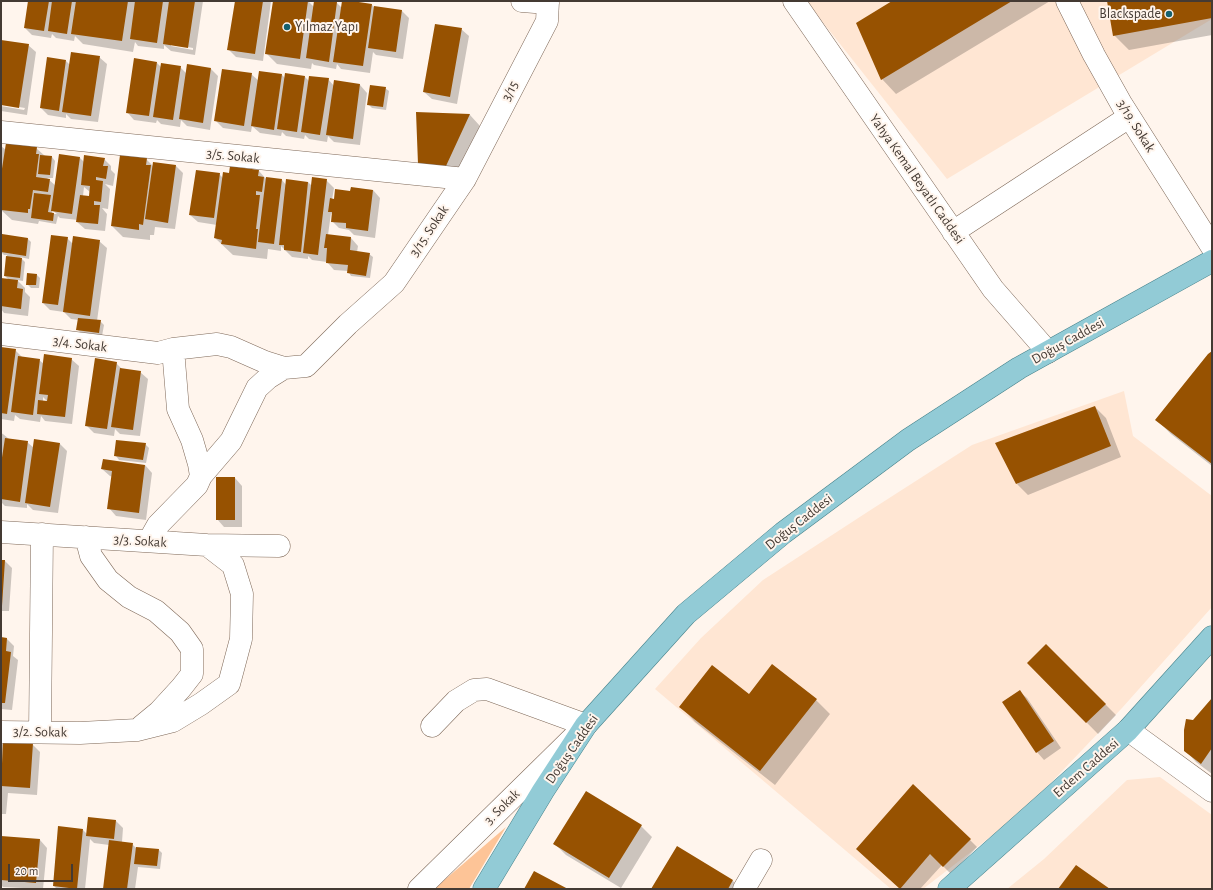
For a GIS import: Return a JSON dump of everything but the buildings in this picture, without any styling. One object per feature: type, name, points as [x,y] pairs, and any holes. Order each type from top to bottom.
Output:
[{"type":"main road","name":"Doğuş Caddesi","points":[[484,889],[543,791],[586,725],[686,614],[783,533],[908,440],[1019,368],[1212,261]]},
{"type":"main road","name":"Erdem Caddesi","points":[[949,889],[1128,730],[1212,637]]},
{"type":"street","points":[[522,1],[548,2]]},
{"type":"street","name":"Yahya Kemal Beyatlı Caddesi","points":[[794,1],[993,289],[1048,352]]},
{"type":"street","name":"3/19. Sokak","points":[[1067,1],[1094,55],[1129,116],[1212,247]]},
{"type":"street","name":"3/15","points":[[465,179],[547,21],[548,2]]},
{"type":"street","points":[[953,232],[1129,116]]},
{"type":"street","name":"3/5. Sokak","points":[[1,132],[465,179]]},
{"type":"street","name":"3/15. Sokak","points":[[284,368],[306,366],[348,324],[394,283],[465,179]]},
{"type":"street","name":"3/4. Sokak","points":[[1,334],[166,351],[217,344],[231,347],[265,362],[284,368]]},
{"type":"street","points":[[166,351],[178,409],[192,440],[199,464],[200,476]]},
{"type":"street","points":[[149,541],[158,525],[197,485],[200,476],[230,440],[257,388],[268,378],[284,368]]},
{"type":"street","name":"3/3. Sokak","points":[[1,532],[207,545],[279,546]]},
{"type":"street","points":[[40,732],[42,534]]},
{"type":"street","points":[[86,537],[91,556],[108,580],[129,598],[156,611],[180,632],[192,649],[192,674],[159,712],[137,730]]},
{"type":"street","name":"3/2. Sokak","points":[[1,732],[80,733],[137,730],[173,721],[201,704],[229,684],[242,639],[242,594],[233,565],[207,545]]},
{"type":"street","points":[[432,726],[456,701],[474,690],[487,689],[586,725]]},
{"type":"street","name":"3. Sokak","points":[[419,889],[586,725]]},
{"type":"street","points":[[1128,730],[1212,792]]},
{"type":"street","points":[[744,889],[761,860]]},
{"type":"shaded area","points":[[806,1],[1212,1],[1212,19],[947,179]]},
{"type":"shaded area","points":[[1124,391],[1133,436],[1212,496],[1212,607],[1122,708],[1025,810],[923,889],[891,889],[655,689],[701,638],[763,580],[972,445]]},
{"type":"shaded area","points":[[1160,777],[1212,815],[1212,889],[1007,889],[1044,859],[1127,780]]},
{"type":"shaded area","points":[[506,827],[469,889],[434,889]]},
{"type":"place","name":"Blackspade","points":[[1169,14]]},
{"type":"place","name":"Yılmaz Yapı","points":[[287,27]]}]
